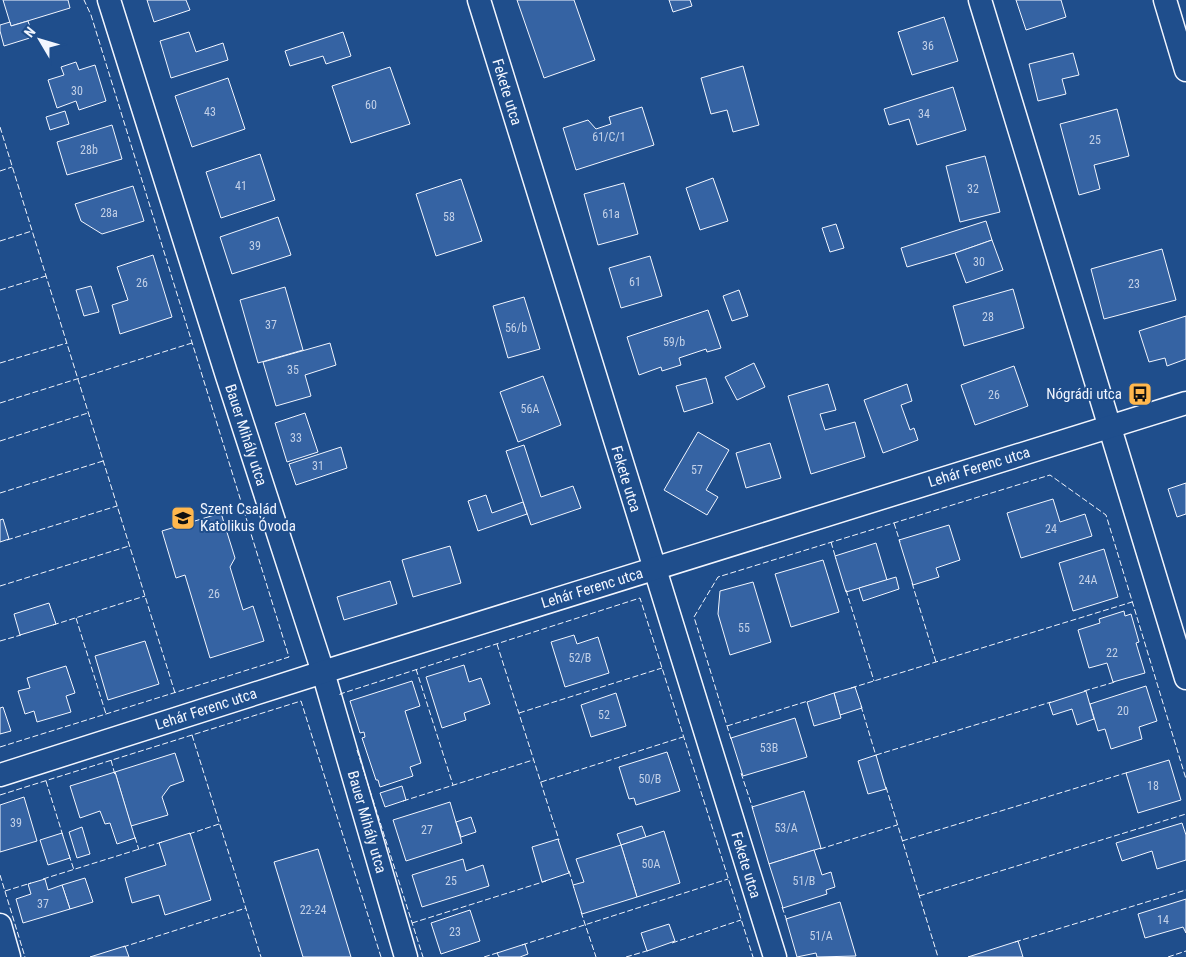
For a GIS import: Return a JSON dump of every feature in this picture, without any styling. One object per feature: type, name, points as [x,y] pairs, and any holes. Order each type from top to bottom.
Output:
[{"type":"street","name":"Bauer Mihály utca","points":[[109,0],[224,367],[323,672],[406,957]]},
{"type":"street","name":"Fekete utca","points":[[479,0],[775,957]]},
{"type":"street","points":[[980,0],[1186,678]]},
{"type":"street","points":[[1165,0],[1186,70]]},
{"type":"street","name":"Lehár Ferenc utca","points":[[0,775],[654,568],[1186,403]]},
{"type":"street","points":[[0,926],[9,957]]},
{"type":"building","points":[[3,0],[68,0],[70,8],[11,26]]},
{"type":"building","points":[[147,0],[186,0],[190,10],[154,22]]},
{"type":"building","points":[[517,0],[574,0],[595,60],[544,78]]},
{"type":"building","points":[[669,0],[690,0],[692,6],[673,12]]},
{"type":"building","points":[[1016,0],[1061,0],[1066,17],[1026,30]]},
{"type":"building","points":[[944,17],[958,61],[912,75],[898,32]]},
{"type":"building","points":[[28,21],[33,37],[4,46],[0,25],[10,22],[11,26]]},
{"type":"building","points":[[189,32],[196,52],[223,43],[228,60],[171,78],[160,41]]},
{"type":"building","points":[[343,32],[351,56],[326,64],[323,56],[290,66],[285,51]]},
{"type":"building","points":[[1073,53],[1079,75],[1062,79],[1066,94],[1038,101],[1029,64]]},
{"type":"building","points":[[76,62],[79,70],[95,65],[106,101],[79,110],[76,101],[57,108],[48,80],[64,75],[61,67]]},
{"type":"building","points":[[743,66],[759,125],[733,132],[727,110],[711,114],[701,78]]},
{"type":"building","points":[[390,67],[410,124],[351,143],[332,86]]},
{"type":"building","points":[[228,78],[245,129],[192,147],[175,96]]},
{"type":"building","points":[[953,87],[966,130],[917,145],[909,119],[889,125],[884,109]]},
{"type":"building","points":[[642,107],[654,145],[576,170],[563,128],[588,120],[596,129],[611,124],[609,117]]},
{"type":"building","points":[[1117,109],[1129,156],[1094,165],[1100,189],[1079,195],[1060,124]]},
{"type":"building","points":[[65,111],[69,124],[50,130],[46,117]]},
{"type":"building","points":[[112,125],[122,159],[67,175],[57,142]]},
{"type":"building","points":[[260,154],[275,200],[221,218],[206,172]]},
{"type":"building","points":[[985,156],[1000,212],[960,222],[946,166]]},
{"type":"building","points":[[713,178],[728,221],[700,230],[686,188]]},
{"type":"building","points":[[461,179],[482,241],[436,256],[416,194]]},
{"type":"building","points":[[624,183],[638,234],[598,245],[584,194]]},
{"type":"building","points":[[133,186],[144,221],[102,234],[81,221],[75,204]]},
{"type":"building","points":[[278,217],[291,255],[232,274],[220,237]]},
{"type":"building","points":[[986,221],[992,240],[907,267],[901,248]]},
{"type":"building","points":[[836,224],[844,248],[830,252],[822,228]]},
{"type":"building","points":[[992,240],[1003,270],[966,283],[955,253]]},
{"type":"building","points":[[1162,249],[1176,300],[1104,319],[1091,269]]},
{"type":"building","points":[[153,255],[172,317],[120,334],[112,305],[128,300],[117,267]]},
{"type":"building","points":[[650,256],[662,296],[621,308],[609,268]]},
{"type":"building","points":[[91,286],[99,312],[84,316],[76,290]]},
{"type":"building","points":[[285,287],[303,350],[258,363],[240,300]]},
{"type":"building","points":[[1013,289],[1024,328],[964,346],[953,306]]},
{"type":"building","points":[[739,290],[748,316],[732,321],[723,296]]},
{"type":"building","points":[[524,297],[540,349],[508,358],[493,306]]},
{"type":"building","points":[[708,310],[721,348],[707,352],[706,349],[679,358],[681,365],[662,371],[661,367],[639,375],[627,337]]},
{"type":"building","points":[[1186,316],[1186,359],[1167,366],[1165,358],[1149,362],[1139,331]]},
{"type":"building","points":[[330,343],[336,365],[305,375],[311,396],[276,406],[263,362]]},
{"type":"building","points":[[754,363],[765,387],[737,400],[725,377]]},
{"type":"building","points":[[1014,366],[1028,406],[975,425],[961,385]]},
{"type":"building","points":[[543,376],[561,425],[518,442],[500,392]]},
{"type":"building","points":[[706,378],[713,403],[684,412],[676,386]]},
{"type":"building","points":[[828,384],[836,410],[820,414],[825,430],[855,422],[865,457],[811,474],[788,396]]},
{"type":"building","points":[[907,384],[912,401],[901,405],[910,430],[914,428],[918,440],[883,453],[864,400]]},
{"type":"building","points":[[305,413],[318,452],[287,462],[275,423]]},
{"type":"building","points":[[698,432],[729,450],[706,490],[718,497],[707,515],[664,490]]},
{"type":"building","points":[[770,443],[781,478],[746,488],[736,453]]},
{"type":"building","points":[[524,445],[541,497],[573,486],[581,508],[531,525],[506,451]]},
{"type":"building","points":[[341,447],[347,468],[296,485],[289,464]]},
{"type":"building","points":[[1186,483],[1186,514],[1177,517],[1168,489]]},
{"type":"building","points":[[486,495],[492,513],[523,502],[527,514],[478,531],[468,501]]},
{"type":"building","points":[[1053,499],[1060,522],[1085,514],[1092,536],[1021,558],[1007,513]]},
{"type":"building","points":[[221,513],[235,558],[230,567],[243,610],[253,606],[264,641],[210,658],[185,575],[176,578],[162,531]]},
{"type":"building","points":[[3,519],[9,539],[0,542],[0,520]]},
{"type":"building","points":[[949,525],[960,560],[936,568],[939,577],[913,585],[899,540]]},
{"type":"building","points":[[876,543],[887,580],[846,592],[835,556]]},
{"type":"building","points":[[450,546],[461,583],[413,597],[402,560]]},
{"type":"building","points":[[1104,549],[1118,597],[1073,611],[1059,563]]},
{"type":"building","points":[[823,560],[839,612],[791,627],[775,574]]},
{"type":"building","points":[[896,577],[899,589],[863,601],[859,588]]},
{"type":"building","points":[[390,581],[397,604],[344,620],[337,597]]},
{"type":"building","points":[[753,582],[771,642],[730,655],[718,614],[720,591]]},
{"type":"building","points":[[49,603],[56,624],[20,635],[14,614]]},
{"type":"building","points":[[1124,611],[1125,616],[1131,614],[1139,642],[1136,643],[1145,673],[1113,682],[1107,663],[1089,668],[1078,630],[1100,623],[1099,619]]},
{"type":"building","points":[[574,635],[577,644],[598,637],[609,673],[565,687],[551,642]]},
{"type":"building","points":[[145,641],[159,684],[108,700],[95,656]]},
{"type":"building","points":[[464,665],[469,682],[481,678],[490,704],[464,713],[466,720],[442,728],[426,677]]},
{"type":"building","points":[[66,666],[75,693],[66,696],[71,712],[37,722],[34,711],[25,714],[18,691],[30,688],[27,678]]},
{"type":"building","points":[[412,681],[420,706],[405,711],[421,763],[410,767],[413,776],[380,787],[362,738],[365,737],[364,732],[360,733],[350,701]]},
{"type":"building","points":[[1146,686],[1157,721],[1139,727],[1142,739],[1111,749],[1105,729],[1098,731],[1090,704]]},
{"type":"building","points":[[855,687],[862,708],[840,715],[834,693]]},
{"type":"building","points":[[1086,691],[1094,719],[1077,725],[1072,709],[1053,715],[1049,703]]},
{"type":"building","points":[[616,693],[626,726],[591,737],[581,705]]},
{"type":"building","points":[[834,693],[841,718],[814,726],[807,702]]},
{"type":"building","points":[[3,707],[11,731],[0,734],[0,708]]},
{"type":"building","points":[[795,718],[807,757],[743,776],[731,738]]},
{"type":"building","points":[[667,752],[680,791],[636,805],[634,798],[629,799],[619,767]]},
{"type":"building","points":[[175,753],[184,781],[170,786],[162,797],[168,815],[131,826],[115,772]]},
{"type":"building","points":[[876,755],[886,789],[868,794],[858,761]]},
{"type":"building","points":[[1169,760],[1181,800],[1138,813],[1126,773]]},
{"type":"building","points":[[115,772],[135,838],[117,844],[110,823],[105,824],[100,811],[80,818],[70,786]]},
{"type":"building","points":[[402,786],[406,800],[385,807],[380,793]]},
{"type":"building","points":[[804,791],[821,848],[769,864],[752,807]]},
{"type":"building","points":[[24,797],[37,841],[0,852],[0,805]]},
{"type":"building","points":[[450,802],[462,843],[406,861],[393,820]]},
{"type":"building","points":[[471,817],[476,832],[461,837],[456,822]]},
{"type":"building","points":[[1182,823],[1186,835],[1186,860],[1157,869],[1152,851],[1122,861],[1116,843]]},
{"type":"building","points":[[642,826],[646,837],[621,845],[617,834]]},
{"type":"building","points":[[82,827],[90,854],[77,858],[69,832]]},
{"type":"building","points":[[664,831],[680,883],[637,897],[621,845]]},
{"type":"building","points":[[62,833],[70,858],[48,865],[40,840]]},
{"type":"building","points":[[190,833],[211,900],[165,915],[159,895],[132,903],[125,878],[166,865],[159,843]]},
{"type":"building","points":[[558,839],[569,873],[542,882],[532,847]]},
{"type":"building","points":[[621,845],[637,897],[582,914],[573,885],[584,882],[576,859]]},
{"type":"building","points":[[318,849],[351,957],[303,957],[274,862]]},
{"type":"building","points":[[814,850],[822,875],[831,872],[835,887],[826,890],[827,894],[783,908],[769,864]]},
{"type":"building","points":[[463,859],[466,871],[483,865],[489,886],[422,907],[412,875]]},
{"type":"building","points":[[85,878],[93,902],[70,909],[62,885]]},
{"type":"building","points":[[45,879],[48,890],[62,885],[70,909],[23,923],[16,899],[31,894],[28,884]]},
{"type":"building","points":[[1186,899],[1186,933],[1183,927],[1145,938],[1138,914]]},
{"type":"building","points":[[840,902],[856,956],[817,957],[816,953],[797,957],[786,919]]},
{"type":"building","points":[[470,910],[480,941],[441,954],[431,923]]},
{"type":"building","points":[[669,924],[675,941],[647,951],[641,933]]},
{"type":"building","points":[[1018,941],[1023,957],[968,957]]},
{"type":"building","points":[[525,944],[528,954],[520,957],[499,957],[497,953]]},
{"type":"building","points":[[125,946],[129,957],[90,957]]},
{"type":"fence","points":[[0,747],[289,657],[91,15],[84,0]]},
{"type":"fence","points":[[0,127],[175,693]]},
{"type":"fence","points":[[0,171],[12,167]]},
{"type":"fence","points":[[0,241],[32,231]]},
{"type":"fence","points":[[0,290],[46,276]]},
{"type":"fence","points":[[0,363],[67,343]]},
{"type":"fence","points":[[0,403],[192,343]]},
{"type":"fence","points":[[0,441],[88,413]]},
{"type":"fence","points":[[0,493],[103,461]]},
{"type":"fence","points":[[731,739],[694,617],[718,577],[1050,475],[1106,515],[1186,779]]},
{"type":"fence","points":[[7,540],[117,506]]},
{"type":"fence","points":[[894,523],[900,542]]},
{"type":"fence","points":[[831,542],[836,559]]},
{"type":"fence","points":[[0,586],[129,546]]},
{"type":"fence","points":[[912,583],[936,662]]},
{"type":"fence","points":[[846,590],[874,681]]},
{"type":"fence","points":[[53,625],[145,596]]},
{"type":"fence","points":[[340,695],[640,598],[753,957]]},
{"type":"fence","points":[[851,688],[1132,602]]},
{"type":"fence","points":[[76,618],[106,714]]},
{"type":"fence","points":[[0,641],[21,635]]},
{"type":"fence","points":[[497,644],[559,840]]},
{"type":"fence","points":[[519,713],[662,668]]},
{"type":"fence","points":[[416,669],[453,785]]},
{"type":"fence","points":[[1084,691],[1115,682]]},
{"type":"fence","points":[[0,795],[301,701],[381,957]]},
{"type":"fence","points":[[727,726],[808,701]]},
{"type":"fence","points":[[876,755],[1051,702]]},
{"type":"fence","points":[[861,706],[876,756]]},
{"type":"fence","points":[[192,735],[261,957]]},
{"type":"fence","points":[[541,782],[683,737]]},
{"type":"fence","points":[[357,750],[423,957]]},
{"type":"fence","points":[[111,760],[115,775]]},
{"type":"fence","points":[[403,801],[533,760]]},
{"type":"fence","points":[[902,841],[1129,772]]},
{"type":"fence","points":[[741,773],[753,809]]},
{"type":"fence","points":[[46,781],[63,836]]},
{"type":"fence","points":[[886,787],[938,957]]},
{"type":"fence","points":[[919,896],[1186,814]]},
{"type":"fence","points":[[189,834],[219,824]]},
{"type":"fence","points":[[820,849],[897,825]]},
{"type":"fence","points":[[135,837],[139,850]]},
{"type":"fence","points":[[43,879],[162,842]]},
{"type":"fence","points":[[69,855],[74,870]]},
{"type":"fence","points":[[569,871],[574,888]]},
{"type":"fence","points":[[0,875],[25,957]]},
{"type":"fence","points":[[522,945],[728,879]]},
{"type":"fence","points":[[412,923],[546,881]]},
{"type":"fence","points":[[5,891],[31,883]]},
{"type":"fence","points":[[1015,942],[1186,890]]},
{"type":"fence","points":[[782,907],[787,921]]},
{"type":"fence","points":[[123,947],[246,908]]},
{"type":"fence","points":[[581,912],[596,957]]},
{"type":"fence","points":[[672,943],[741,920]]},
{"type":"fence","points":[[626,957],[650,950]]},
{"type":"fence","points":[[1168,957],[1186,951]]},
{"type":"fence","points":[[484,957],[500,952]]},
{"type":"place","name":"Nógrádi utca","points":[[1140,394]]},
{"type":"place","name":"Szent Család Katolikus Óvoda","points":[[183,518]]}]
